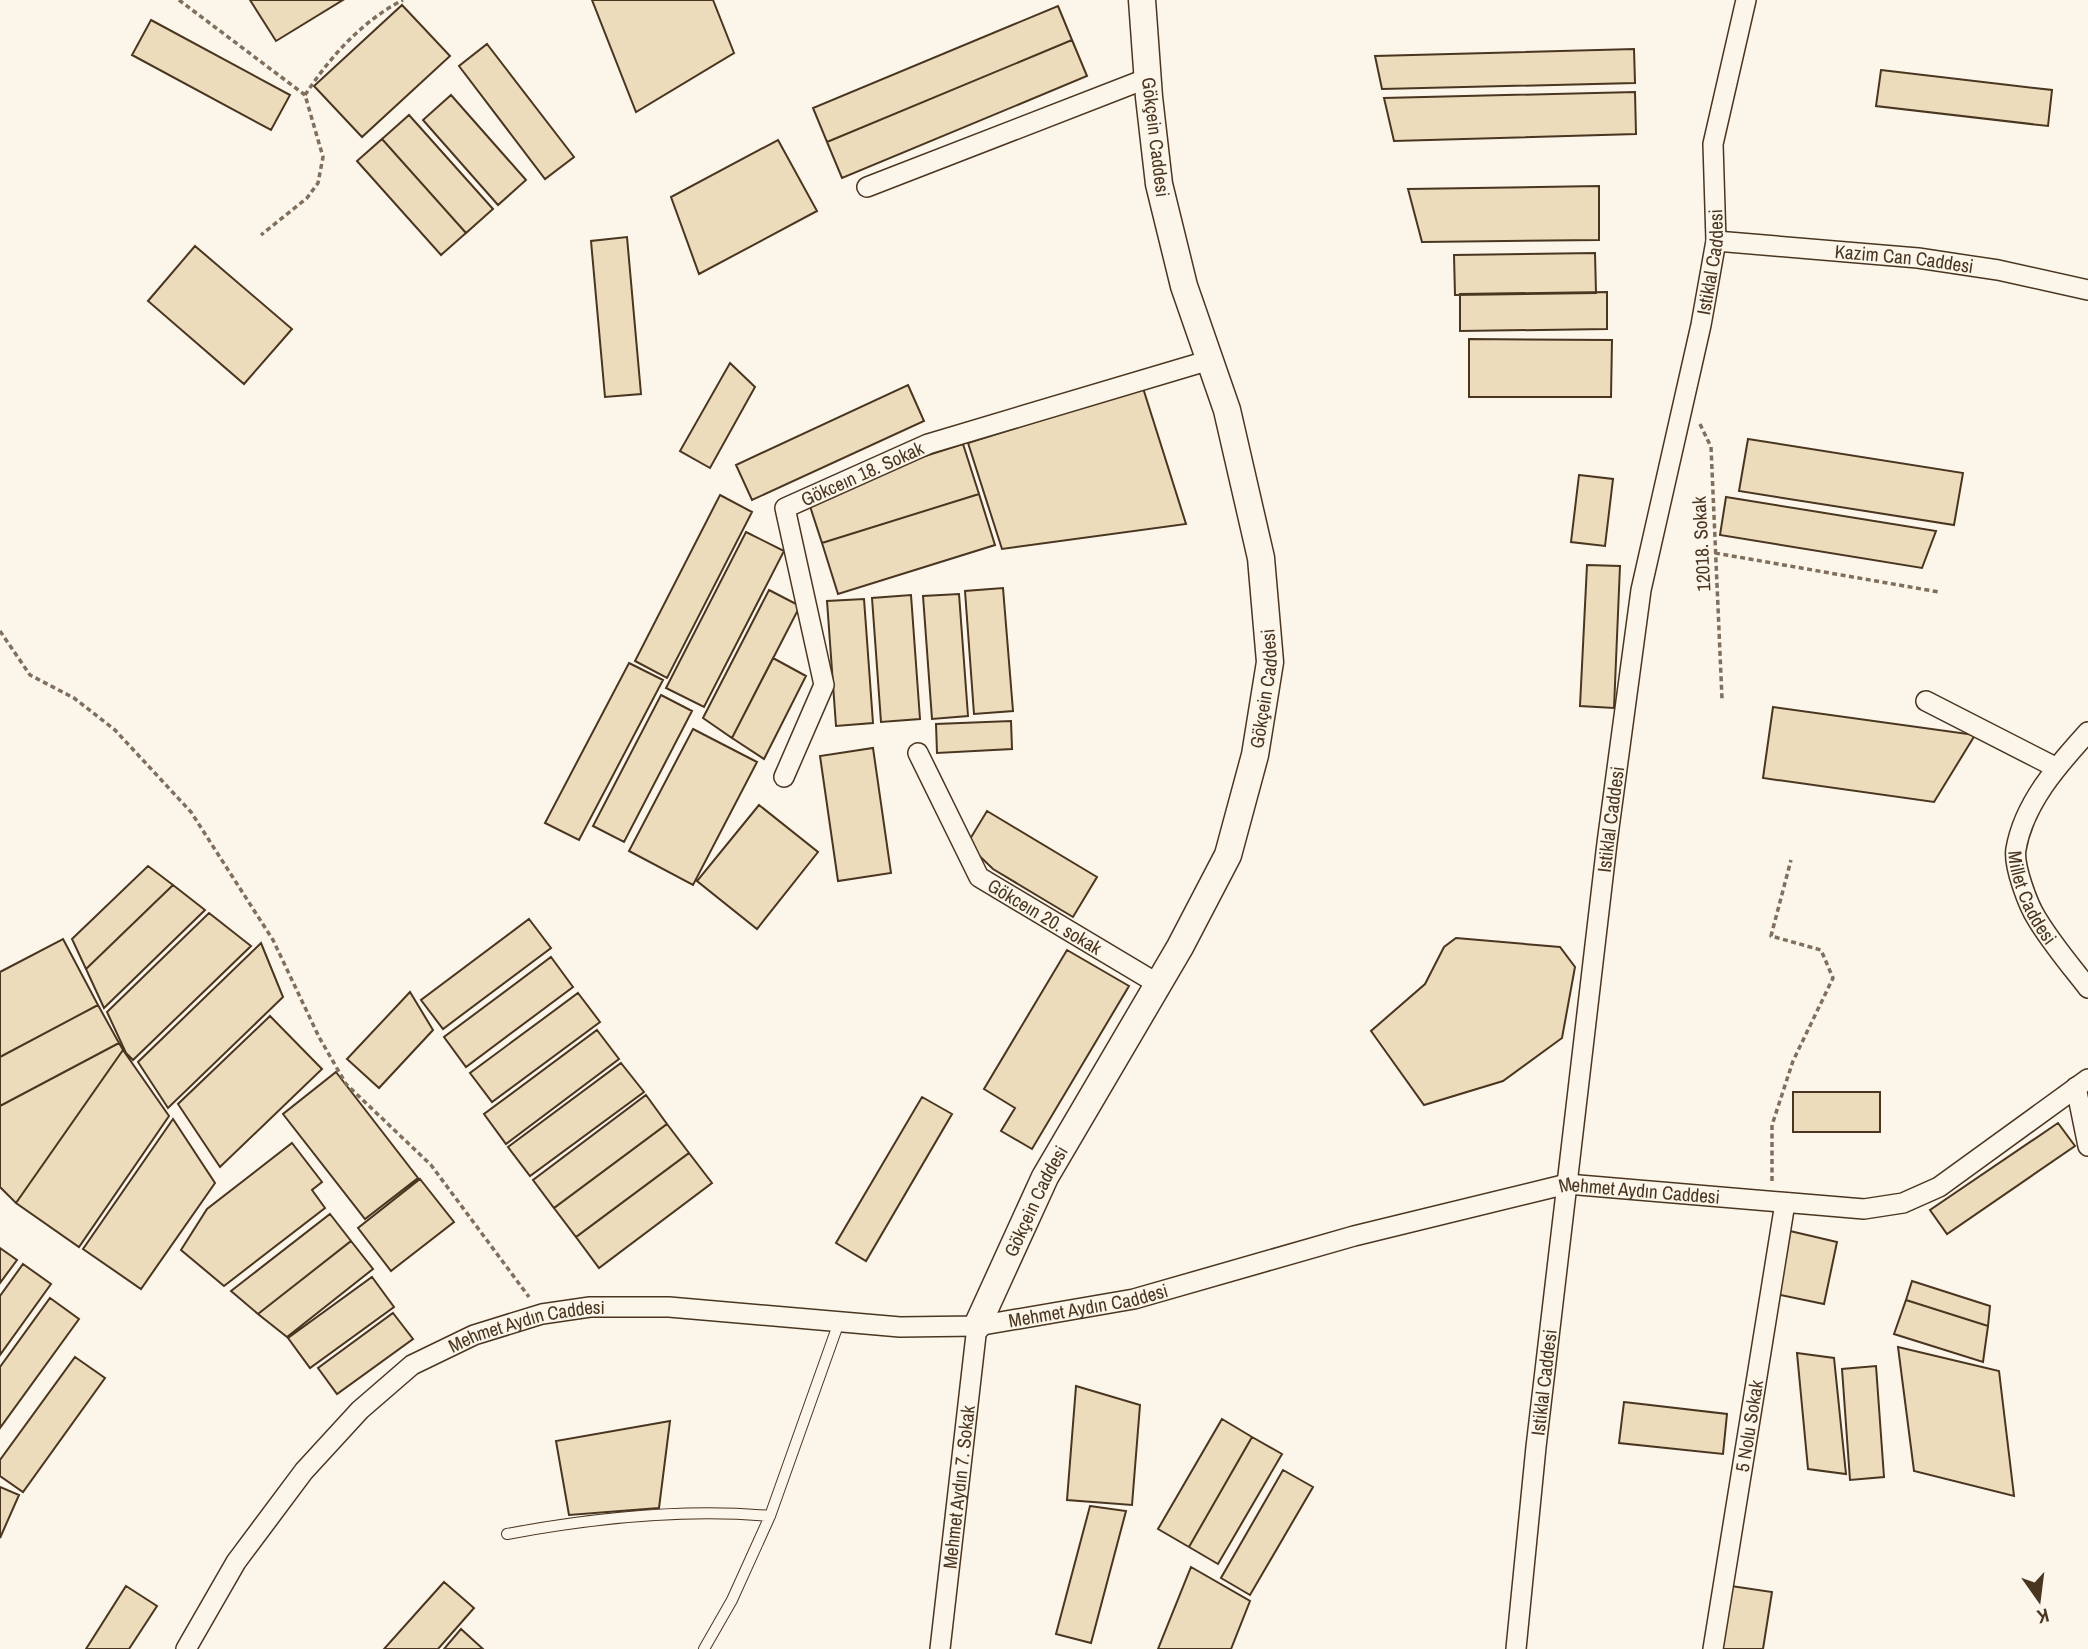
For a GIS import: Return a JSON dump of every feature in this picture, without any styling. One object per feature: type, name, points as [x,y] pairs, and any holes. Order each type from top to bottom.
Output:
[{"type":"street","name":"Gökçein Caddesi","points":[[977,1326],[1045,1177],[1158,984],[1228,855],[1255,755],[1270,662],[1261,558],[1227,410],[1184,286],[1159,184],[1142,0]]},
{"type":"street","name":"Istiklal Caddesi","points":[[1516,1649],[1536,1447],[1607,843],[1641,590],[1702,326],[1716,241],[1713,144],[1746,0]]},
{"type":"street","points":[[867,187],[1148,78]]},
{"type":"street","name":"Kazim Can Caddesi","points":[[1716,241],[1918,258],[1998,270],[2088,290]]},
{"type":"street","name":"Gökceın 18. Sokak","points":[[784,777],[824,685],[785,508],[928,444],[1210,360]]},
{"type":"street","points":[[1926,701],[2055,767]]},
{"type":"street","name":"Millet Caddesi","points":[[2088,732],[2055,767],[2025,820],[2015,850],[2016,867],[2036,918],[2088,988]]},
{"type":"street","name":"Gökceın 20. sokak","points":[[918,753],[979,877],[1158,984]]},
{"type":"street","points":[[2082,1083],[2088,1146]]},
{"type":"street","name":"Mehmet Aydın Caddesi","points":[[186,1649],[236,1562],[304,1471],[360,1410],[412,1364],[474,1335],[542,1314],[590,1307],[669,1307],[900,1327],[977,1326],[1134,1299],[1354,1236],[1567,1184],[1864,1209],[1903,1203],[1939,1187],[2082,1083]]},
{"type":"street","name":"5 Nolu Sokak","points":[[1713,1649],[1779,1202]]},
{"type":"street","name":"Mehmet Aydın 7. Sokak","points":[[940,1649],[977,1326]]},
{"type":"lane","points":[[704,1649],[732,1600],[770,1517],[839,1322]]},
{"type":"lane","points":[[507,1534],[599,1519],[729,1513],[770,1517]]},
{"type":"path","points":[[179,0],[305,95],[323,157],[318,183],[307,198],[261,235]]},
{"type":"path","points":[[305,95],[323,68],[350,40],[379,12],[403,0]]},
{"type":"path","name":"12018. Sokak","points":[[1686,393],[1711,447],[1722,699]]},
{"type":"path","points":[[1715,553],[1939,592]]},
{"type":"path","points":[[0,631],[30,676],[74,698],[115,730],[191,812],[273,940],[319,1037],[346,1084],[431,1165],[542,1314]]},
{"type":"path","points":[[1779,1202],[1772,1125],[1793,1060],[1833,978],[1821,950],[1771,936],[1791,860]]},
{"type":"building","points":[[250,0],[343,0],[276,41]]},
{"type":"building","points":[[592,0],[713,0],[734,53],[636,112]]},
{"type":"building","points":[[402,5],[450,56],[362,137],[314,86]]},
{"type":"building","points":[[1058,6],[1072,40],[827,142],[813,108]]},
{"type":"building","points":[[151,20],[290,95],[271,130],[132,55]]},
{"type":"building","points":[[1072,40],[1087,76],[842,178],[827,142]]},
{"type":"building","points":[[487,44],[574,157],[545,179],[459,66]]},
{"type":"building","points":[[1634,49],[1635,83],[1382,89],[1375,56]]},
{"type":"building","points":[[1881,70],[2052,90],[2048,126],[1876,106]]},
{"type":"building","points":[[1635,92],[1636,134],[1394,141],[1384,98]]},
{"type":"building","points":[[451,95],[526,180],[498,205],[423,120]]},
{"type":"building","points":[[409,115],[493,209],[466,233],[382,139]]},
{"type":"building","points":[[382,139],[466,233],[441,255],[357,161]]},
{"type":"building","points":[[778,140],[817,211],[699,274],[671,197]]},
{"type":"building","points":[[1599,186],[1599,240],[1422,242],[1408,189]]},
{"type":"building","points":[[627,237],[641,394],[605,397],[591,241]]},
{"type":"building","points":[[195,246],[292,329],[244,384],[148,301]]},
{"type":"building","points":[[1595,253],[1596,293],[1455,295],[1454,255]]},
{"type":"building","points":[[1607,292],[1607,329],[1460,331],[1460,294]]},
{"type":"building","points":[[1469,339],[1612,340],[1611,397],[1469,397]]},
{"type":"building","points":[[730,363],[755,387],[710,468],[680,451]]},
{"type":"building","points":[[908,385],[924,421],[752,500],[736,465]]},
{"type":"building","points":[[1143,388],[1186,524],[1002,549],[968,443]]},
{"type":"building","points":[[1748,439],[1963,473],[1954,525],[1739,491]]},
{"type":"building","points":[[963,444],[979,494],[822,543],[806,494]]},
{"type":"building","points":[[1579,475],[1613,479],[1605,546],[1571,542]]},
{"type":"building","points":[[979,494],[995,545],[838,594],[822,543]]},
{"type":"building","points":[[720,495],[752,512],[667,678],[635,661]]},
{"type":"building","points":[[1726,497],[1936,531],[1922,568],[1720,535]]},
{"type":"building","points":[[746,532],[784,551],[704,707],[666,688]]},
{"type":"building","points":[[1587,565],[1620,566],[1614,708],[1580,706]]},
{"type":"building","points":[[1003,588],[1013,711],[974,714],[965,591]]},
{"type":"building","points":[[769,590],[800,606],[732,738],[703,718]]},
{"type":"building","points":[[959,594],[968,716],[932,719],[923,596]]},
{"type":"building","points":[[911,595],[920,719],[881,722],[872,598]]},
{"type":"building","points":[[864,599],[873,723],[836,726],[827,601]]},
{"type":"building","points":[[773,658],[806,676],[764,759],[732,738]]},
{"type":"building","points":[[629,663],[663,680],[579,840],[545,823]]},
{"type":"building","points":[[661,695],[692,711],[624,842],[593,826]]},
{"type":"building","points":[[1773,707],[1975,735],[1934,802],[1763,778]]},
{"type":"building","points":[[1011,721],[1012,749],[937,753],[936,724]]},
{"type":"building","points":[[693,729],[757,762],[693,885],[629,851]]},
{"type":"building","points":[[873,748],[891,873],[838,881],[820,756]]},
{"type":"building","points":[[759,805],[818,852],[757,929],[697,881]]},
{"type":"building","points":[[987,811],[1097,877],[1073,917],[993,869],[967,844]]},
{"type":"building","points":[[148,866],[173,885],[86,969],[72,939]]},
{"type":"building","points":[[173,885],[205,910],[104,1008],[86,969]]},
{"type":"building","points":[[209,913],[251,946],[133,1060],[126,1053],[107,1012]]},
{"type":"building","points":[[529,919],[551,948],[443,1029],[421,1000]]},
{"type":"building","points":[[1456,938],[1560,947],[1575,967],[1562,1038],[1503,1081],[1424,1105],[1371,1031],[1425,984],[1444,947]]},
{"type":"building","points":[[63,939],[98,1005],[0,1057],[0,972]]},
{"type":"building","points":[[261,943],[283,997],[168,1108],[138,1062]]},
{"type":"building","points":[[1067,950],[1129,986],[1032,1149],[1001,1131],[1015,1108],[984,1089]]},
{"type":"building","points":[[551,957],[573,987],[466,1067],[444,1037]]},
{"type":"building","points":[[410,992],[433,1030],[379,1088],[347,1059]]},
{"type":"building","points":[[578,993],[600,1022],[492,1102],[470,1073]]},
{"type":"building","points":[[98,1005],[119,1043],[0,1106],[0,1057]]},
{"type":"building","points":[[270,1016],[322,1069],[220,1167],[178,1104]]},
{"type":"building","points":[[597,1030],[619,1059],[506,1144],[484,1114]]},
{"type":"building","points":[[119,1043],[123,1050],[16,1203],[0,1187],[0,1106]]},
{"type":"building","points":[[123,1050],[169,1116],[79,1247],[16,1203]]},
{"type":"building","points":[[621,1063],[644,1092],[530,1176],[508,1147]]},
{"type":"building","points":[[336,1072],[418,1178],[365,1219],[283,1114]]},
{"type":"building","points":[[1793,1092],[1880,1092],[1880,1132],[1793,1132]]},
{"type":"building","points":[[646,1095],[667,1124],[554,1208],[533,1180]]},
{"type":"building","points":[[922,1097],[952,1114],[866,1261],[836,1243]]},
{"type":"building","points":[[173,1119],[215,1183],[141,1289],[83,1249]]},
{"type":"building","points":[[2058,1123],[2075,1146],[1947,1234],[1930,1210]]},
{"type":"building","points":[[667,1124],[689,1153],[576,1237],[554,1208]]},
{"type":"building","points":[[292,1143],[322,1182],[312,1190],[325,1208],[224,1286],[181,1250],[207,1209]]},
{"type":"building","points":[[689,1153],[712,1183],[599,1268],[576,1237]]},
{"type":"building","points":[[420,1179],[454,1222],[391,1271],[358,1228]]},
{"type":"building","points":[[330,1214],[351,1241],[258,1314],[231,1291]]},
{"type":"building","points":[[1790,1231],[1837,1242],[1824,1304],[1776,1294]]},
{"type":"building","points":[[351,1241],[373,1269],[287,1337],[258,1314]]},
{"type":"building","points":[[0,1248],[17,1260],[0,1283]]},
{"type":"building","points":[[23,1264],[51,1284],[0,1355],[0,1296]]},
{"type":"building","points":[[372,1277],[394,1307],[310,1368],[288,1338]]},
{"type":"building","points":[[1912,1281],[1990,1306],[1988,1326],[1906,1300]]},
{"type":"building","points":[[50,1298],[79,1319],[0,1428],[0,1367]]},
{"type":"building","points":[[1906,1300],[1988,1326],[1983,1362],[1894,1334]]},
{"type":"building","points":[[393,1313],[413,1339],[337,1394],[318,1368]]},
{"type":"building","points":[[1898,1347],[1999,1371],[2014,1496],[1914,1471]]},
{"type":"building","points":[[1797,1353],[1834,1358],[1846,1474],[1808,1469]]},
{"type":"building","points":[[75,1357],[105,1378],[23,1492],[0,1476],[0,1460]]},
{"type":"building","points":[[1876,1366],[1884,1477],[1850,1480],[1842,1369]]},
{"type":"building","points":[[1076,1386],[1140,1405],[1132,1505],[1067,1500]]},
{"type":"building","points":[[1624,1402],[1727,1414],[1723,1454],[1619,1443]]},
{"type":"building","points":[[1222,1419],[1252,1437],[1189,1547],[1158,1529]]},
{"type":"building","points":[[670,1421],[659,1508],[569,1515],[556,1441]]},
{"type":"building","points":[[1252,1437],[1282,1454],[1218,1564],[1189,1547]]},
{"type":"building","points":[[1283,1470],[1313,1487],[1250,1595],[1221,1578]]},
{"type":"building","points":[[0,1487],[19,1495],[0,1538]]},
{"type":"building","points":[[1090,1506],[1126,1511],[1091,1643],[1056,1634]]},
{"type":"building","points":[[1191,1567],[1250,1601],[1231,1649],[1158,1649]]},
{"type":"building","points":[[444,1582],[474,1608],[438,1649],[384,1649]]},
{"type":"building","points":[[126,1586],[157,1606],[129,1649],[86,1649]]},
{"type":"building","points":[[1731,1586],[1772,1592],[1763,1649],[1721,1649]]},
{"type":"building","points":[[461,1629],[483,1649],[444,1649]]}]
